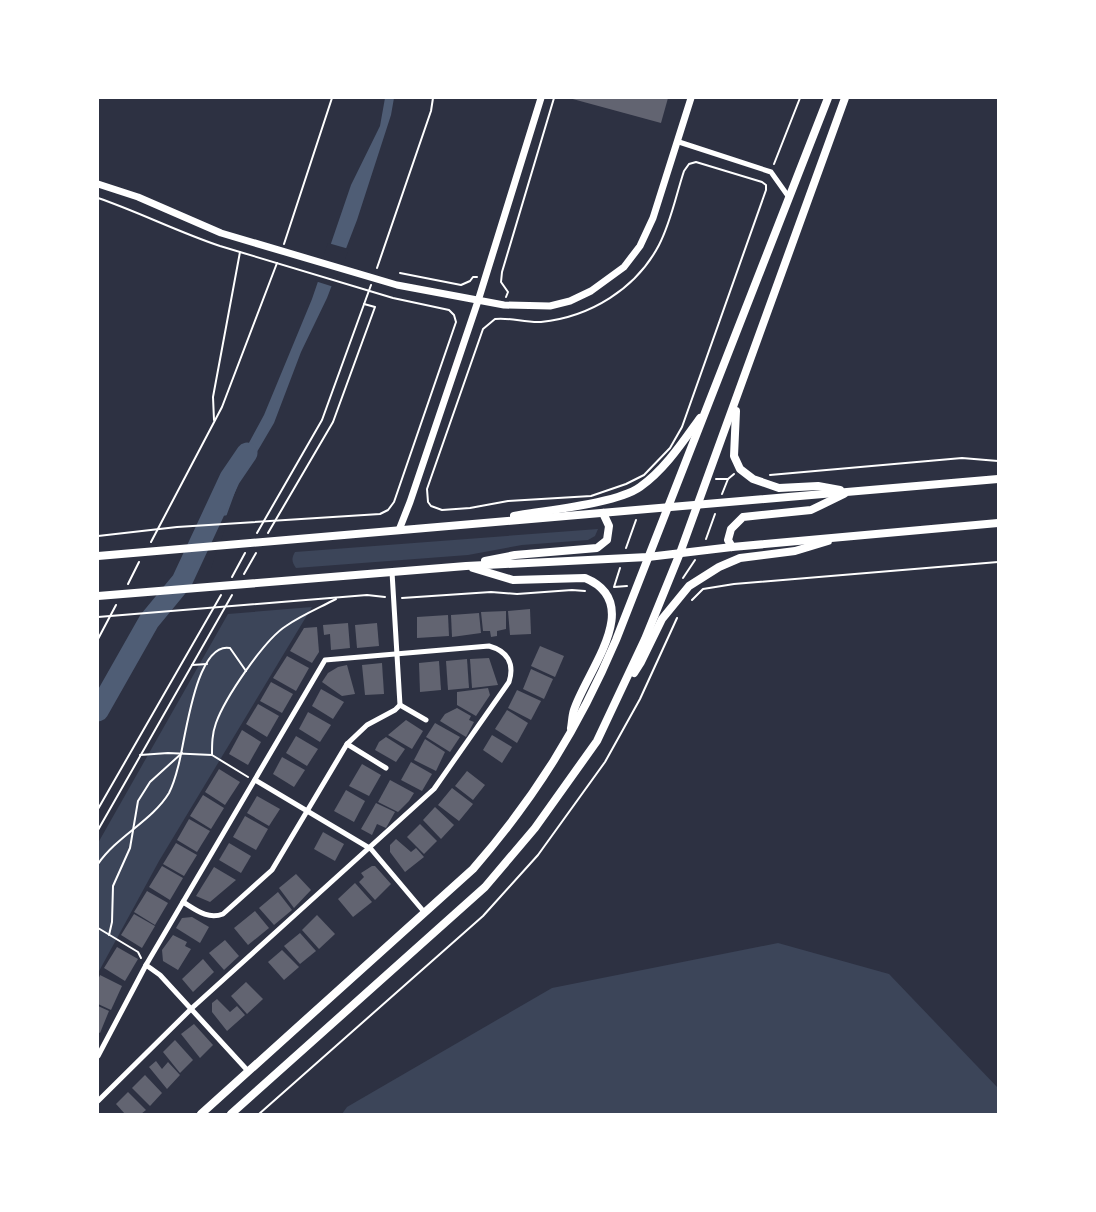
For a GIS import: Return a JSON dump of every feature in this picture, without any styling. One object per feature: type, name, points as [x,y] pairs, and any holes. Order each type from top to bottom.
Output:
[{"type":"main road","points":[[201,1114],[473,869],[530,800],[570,735],[602,672],[828,98]]},
{"type":"main road","points":[[231,1114],[485,887],[535,828],[597,741],[622,689],[680,553],[845,98]]},
{"type":"main road","points":[[738,396],[734,427],[734,456],[740,469],[753,479],[778,488],[818,486],[850,491]]},
{"type":"main road","points":[[473,524],[602,501],[637,489],[663,467],[708,407]]},
{"type":"main road","points":[[102,555],[999,479]]},
{"type":"main road","points":[[732,547],[728,540],[731,528],[743,517],[811,510],[850,491]]},
{"type":"main road","points":[[466,566],[515,555],[597,548],[608,540],[609,526],[603,513]]},
{"type":"main road","points":[[98,596],[466,566],[648,557],[732,547],[999,523]]},
{"type":"main road","points":[[622,689],[641,662],[662,619],[689,586],[719,567],[740,558],[795,551],[844,537]]},
{"type":"main road","points":[[466,566],[513,580],[585,578],[595,582],[605,591],[610,602],[612,624],[596,666],[574,709],[570,735]]},
{"type":"street","points":[[399,530],[478,301],[541,98]]},
{"type":"street","points":[[98,184],[138,197],[221,233],[397,285],[504,306],[550,306],[570,301],[608,280],[624,267],[640,246],[653,218],[679,142],[691,98]]},
{"type":"street","points":[[679,142],[771,172],[788,195]]},
{"type":"street","points":[[183,902],[208,916],[216,917],[223,914],[273,870],[347,744],[367,725],[400,705],[392,572]]},
{"type":"street","points":[[98,1056],[146,965],[325,660],[489,646],[508,656],[512,674],[509,682],[435,789],[192,1008],[98,1101]]},
{"type":"street","points":[[400,705],[426,720]]},
{"type":"street","points":[[347,744],[386,768]]},
{"type":"street","points":[[255,780],[370,849],[425,913]]},
{"type":"street","points":[[146,965],[160,975],[192,1008],[248,1071]]},
{"type":"path","points":[[148,547],[222,407],[273,276],[332,98]]},
{"type":"path","points":[[375,272],[431,111],[433,98]]},
{"type":"path","points":[[508,292],[501,282],[502,273],[554,98]]},
{"type":"path","points":[[776,159],[800,98]]},
{"type":"path","points":[[701,163],[766,185],[682,427],[670,448],[645,475],[591,496],[508,501],[470,508],[442,510],[431,506],[428,502],[427,489],[483,328],[486,325],[500,319],[540,322],[560,318],[612,298],[638,274],[655,252],[667,226],[684,171],[689,164],[701,163]]},
{"type":"path","points":[[98,198],[130,209],[195,238],[393,298],[449,310],[456,322],[394,502],[387,510],[380,514],[177,527],[98,536]]},
{"type":"path","points":[[214,423],[213,397],[240,252]]},
{"type":"path","points":[[400,273],[461,285],[473,277]]},
{"type":"path","points":[[257,533],[322,420],[372,283]]},
{"type":"path","points":[[265,538],[333,422],[375,307],[364,304]]},
{"type":"path","points":[[768,475],[962,458],[999,461]]},
{"type":"path","points":[[243,577],[260,548]]},
{"type":"path","points":[[228,584],[245,553]]},
{"type":"path","points":[[125,588],[142,558]]},
{"type":"path","points":[[703,589],[734,584],[999,562]]},
{"type":"path","points":[[98,830],[237,587]]},
{"type":"path","points":[[98,617],[368,595],[394,599],[491,592],[517,594],[581,589],[590,592]]},
{"type":"path","points":[[98,809],[222,594]]},
{"type":"path","points":[[212,755],[215,726],[236,685],[246,671],[284,627],[338,597]]},
{"type":"path","points":[[98,639],[120,599]]},
{"type":"path","points":[[98,864],[115,843],[158,807],[170,792],[182,753],[186,718],[207,664],[217,650],[224,647],[230,648],[246,671]]},
{"type":"path","points":[[192,665],[207,664]]},
{"type":"path","points":[[140,755],[182,753],[212,755],[255,780]]},
{"type":"path","points":[[109,935],[112,922],[113,886],[130,848],[138,801],[150,782],[182,753]]},
{"type":"path","points":[[98,928],[138,952],[146,965]]},
{"type":"shaded area","points":[[385,98],[394,98],[391,115],[357,220],[327,298],[301,352],[274,423],[238,484],[208,566],[197,565],[230,478],[264,415],[312,299],[351,185],[380,126]]},
{"type":"shaded area","points":[[598,529],[595,536],[588,540],[522,545],[468,555],[296,568],[293,560],[295,552]]},
{"type":"shaded area","points":[[312,607],[159,861],[98,973],[98,843],[228,614]]},
{"type":"shaded area","points":[[778,943],[889,974],[998,1088],[998,1114],[342,1114],[347,1107],[552,988]]},
{"type":"pier","points":[[328,243],[349,249],[334,287],[315,281]]},
{"type":"pier","points":[[230,515],[211,568],[196,568],[194,565],[212,517]]},
{"type":"building","points":[[569,98],[668,98],[661,123]]},
{"type":"building","points":[[530,609],[531,634],[510,635],[508,611]]},
{"type":"building","points":[[506,611],[506,629],[497,631],[497,636],[491,637],[490,631],[483,631],[481,612]]},
{"type":"building","points":[[479,613],[481,633],[452,637],[451,615]]},
{"type":"building","points":[[448,615],[449,636],[417,638],[417,617]]},
{"type":"building","points":[[348,623],[350,648],[331,650],[330,634],[324,635],[323,625]]},
{"type":"building","points":[[377,623],[379,646],[357,648],[355,625]]},
{"type":"building","points":[[317,627],[319,652],[312,663],[290,651],[304,628]]},
{"type":"building","points":[[540,646],[564,656],[555,677],[531,666]]},
{"type":"building","points":[[287,656],[309,668],[296,691],[273,678]]},
{"type":"building","points":[[489,658],[498,685],[472,688],[470,659]]},
{"type":"building","points":[[467,659],[469,688],[448,690],[446,661]]},
{"type":"building","points":[[439,661],[441,690],[420,692],[419,663]]},
{"type":"building","points":[[382,663],[384,694],[365,695],[362,665]]},
{"type":"building","points":[[347,665],[355,694],[342,696],[322,682],[328,673]]},
{"type":"building","points":[[531,669],[553,679],[544,699],[523,689]]},
{"type":"building","points":[[271,682],[293,694],[282,713],[260,701]]},
{"type":"building","points":[[488,688],[490,695],[476,716],[457,705],[457,692]]},
{"type":"building","points":[[321,689],[344,702],[333,719],[312,706]]},
{"type":"building","points":[[517,690],[541,701],[531,720],[508,708]]},
{"type":"building","points":[[258,704],[279,716],[267,737],[246,724]]},
{"type":"building","points":[[457,708],[471,716],[469,720],[474,722],[466,737],[440,721],[445,714]]},
{"type":"building","points":[[507,710],[528,723],[517,743],[495,729]]},
{"type":"building","points":[[308,712],[331,725],[320,742],[299,729]]},
{"type":"building","points":[[406,720],[423,731],[412,749],[388,735]]},
{"type":"building","points":[[435,723],[460,737],[450,752],[426,737]]},
{"type":"building","points":[[242,730],[261,742],[248,765],[229,754]]},
{"type":"building","points":[[492,735],[512,747],[502,763],[483,750]]},
{"type":"building","points":[[296,736],[318,749],[307,766],[286,753]]},
{"type":"building","points":[[386,737],[405,749],[396,762],[375,750],[379,742]]},
{"type":"building","points":[[425,739],[445,752],[436,771],[414,760]]},
{"type":"building","points":[[282,757],[305,770],[294,787],[273,774]]},
{"type":"building","points":[[411,762],[432,774],[422,791],[401,780]]},
{"type":"building","points":[[362,764],[381,775],[369,796],[349,786]]},
{"type":"building","points":[[219,769],[240,782],[225,805],[205,792]]},
{"type":"building","points":[[467,771],[485,785],[473,800],[455,786]]},
{"type":"building","points":[[390,780],[414,793],[398,812],[378,802]]},
{"type":"building","points":[[452,788],[473,804],[459,821],[438,805]]},
{"type":"building","points":[[346,790],[365,801],[354,822],[334,811]]},
{"type":"building","points":[[203,795],[224,808],[211,829],[190,816]]},
{"type":"building","points":[[257,796],[280,809],[269,826],[247,813]]},
{"type":"building","points":[[376,803],[395,812],[386,828],[377,824],[372,835],[361,829]]},
{"type":"building","points":[[435,807],[454,825],[441,839],[423,820]]},
{"type":"building","points":[[245,816],[268,829],[256,850],[233,837]]},
{"type":"building","points":[[189,819],[210,831],[197,852],[177,840]]},
{"type":"building","points":[[420,824],[437,841],[424,854],[407,837]]},
{"type":"building","points":[[323,832],[344,844],[335,861],[314,849]]},
{"type":"building","points":[[396,839],[411,852],[416,848],[424,857],[405,872],[390,852],[390,845]]},
{"type":"building","points":[[176,843],[197,855],[184,876],[163,864]]},
{"type":"building","points":[[229,843],[251,856],[241,873],[219,860]]},
{"type":"building","points":[[162,866],[183,878],[170,900],[149,887]]},
{"type":"building","points":[[375,866],[391,884],[375,900],[359,882],[364,877],[361,873]]},
{"type":"building","points":[[214,867],[236,880],[210,902],[196,896]]},
{"type":"building","points":[[296,874],[311,890],[294,908],[279,888]]},
{"type":"building","points":[[355,883],[372,902],[353,917],[338,899]]},
{"type":"building","points":[[147,891],[168,903],[155,925],[134,912]]},
{"type":"building","points":[[278,892],[292,910],[274,925],[259,908]]},
{"type":"building","points":[[255,911],[269,928],[248,945],[234,928]]},
{"type":"building","points":[[134,914],[155,926],[142,948],[121,935]]},
{"type":"building","points":[[317,915],[335,934],[319,949],[302,930]]},
{"type":"building","points":[[192,917],[209,927],[200,943],[176,928],[182,918]]},
{"type":"building","points":[[300,933],[316,951],[300,964],[284,946]]},
{"type":"building","points":[[173,935],[187,942],[185,946],[191,949],[178,970],[163,961],[162,950]]},
{"type":"building","points":[[225,940],[239,956],[224,970],[209,953]]},
{"type":"building","points":[[117,947],[138,959],[125,981],[104,968]]},
{"type":"building","points":[[282,950],[299,967],[284,980],[268,962]]},
{"type":"building","points":[[203,959],[214,972],[193,992],[182,979]]},
{"type":"building","points":[[100,975],[122,986],[111,1010],[98,1004]]},
{"type":"building","points":[[246,982],[263,999],[247,1014],[231,996]]},
{"type":"building","points":[[217,999],[230,1012],[237,1006],[245,1015],[227,1031],[212,1012],[212,1003]]},
{"type":"building","points":[[98,1006],[109,1011],[100,1033],[98,1032]]},
{"type":"building","points":[[194,1024],[213,1045],[200,1058],[181,1034]]},
{"type":"building","points":[[175,1040],[193,1060],[180,1073],[163,1052]]},
{"type":"building","points":[[156,1061],[162,1069],[168,1062],[180,1075],[167,1089],[149,1067]]},
{"type":"building","points":[[145,1075],[162,1093],[150,1106],[132,1088]]},
{"type":"building","points":[[128,1092],[146,1110],[141,1114],[125,1114],[116,1104]]},
{"type":"waterway","points":[[98,711],[149,621],[182,581],[230,478],[247,453]]}]
